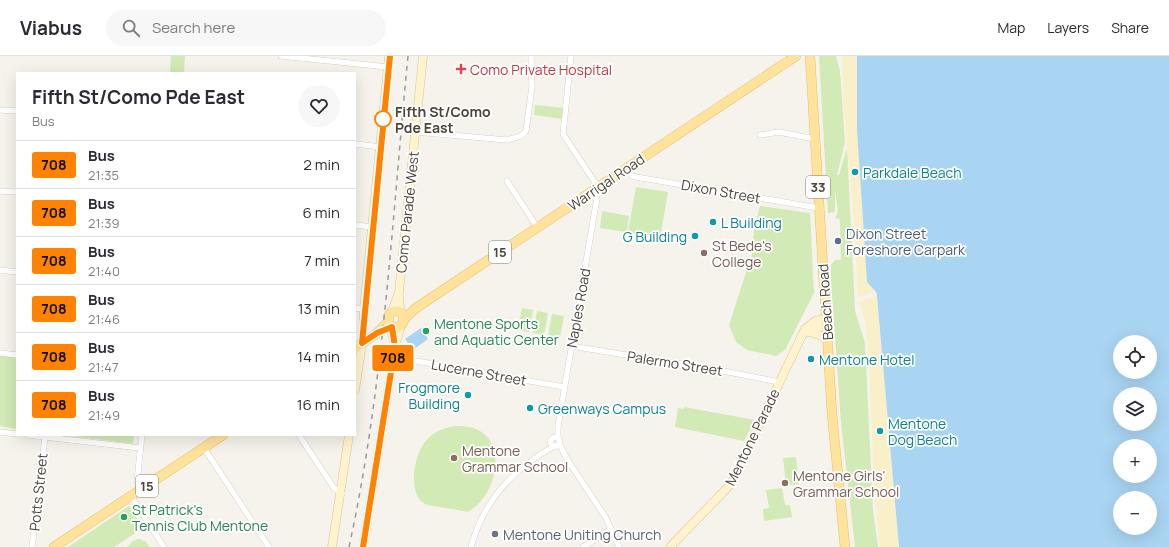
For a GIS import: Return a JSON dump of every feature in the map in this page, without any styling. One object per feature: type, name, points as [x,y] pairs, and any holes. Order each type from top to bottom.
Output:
[{"type":"main road","name":"Warrigal Road","points":[[358,346],[796,56]]},
{"type":"main road","name":"Beach Road","points":[[810,56],[827,338],[845,547]]},
{"type":"main road","name":"15","points":[[58,546],[130,496],[222,436]]},
{"type":"street","points":[[281,56],[388,67]]},
{"type":"street","points":[[356,375],[390,56]]},
{"type":"street","name":"Como Parade West","points":[[363,547],[395,347],[396,320],[422,56]]},
{"type":"street","points":[[415,132],[507,140],[524,134],[532,87],[531,56]]},
{"type":"street","points":[[571,56],[563,134],[596,188]]},
{"type":"street","points":[[0,110],[16,111]]},
{"type":"street","points":[[760,135],[779,132],[815,139]]},
{"type":"street","points":[[356,144],[380,147]]},
{"type":"street","name":"Dixon Street","points":[[626,168],[633,176],[819,208]]},
{"type":"street","points":[[507,181],[537,227]]},
{"type":"street","name":"Naples Road","points":[[596,188],[596,198],[555,442],[606,518],[619,547]]},
{"type":"street","points":[[0,191],[16,192]]},
{"type":"street","points":[[356,225],[373,227]]},
{"type":"street","points":[[0,270],[16,272]]},
{"type":"street","points":[[356,308],[364,309]]},
{"type":"street","name":"Mentone Parade","points":[[670,547],[731,484],[779,382],[806,333],[805,329],[813,322],[826,322]]},
{"type":"street","points":[[806,333],[827,338]]},
{"type":"street","name":"Palermo Street","points":[[572,346],[718,370],[779,382]]},
{"type":"street","points":[[0,353],[16,355]]},
{"type":"street","name":"Lucerne Street","points":[[393,357],[564,387]]},
{"type":"street","points":[[0,432],[16,434]]},
{"type":"street","points":[[36,436],[140,448]]},
{"type":"street","points":[[141,489],[137,481],[142,436]]},
{"type":"street","points":[[300,436],[334,488],[342,494]]},
{"type":"street","points":[[332,547],[342,494],[349,436]]},
{"type":"street","name":"Potts Street","points":[[32,547],[45,437]]},
{"type":"street","points":[[471,547],[481,520],[497,493],[512,475],[555,442]]},
{"type":"street","points":[[204,448],[269,547]]},
{"type":"street","points":[[130,496],[164,547]]},
{"type":"street","points":[[583,547],[611,529]]},
{"type":"green space","points":[[171,56],[185,56],[184,72],[170,72]]},
{"type":"green space","points":[[819,56],[836,56],[840,71],[845,142],[837,175],[839,175],[847,148],[855,311],[865,343],[873,510],[878,547],[855,547],[841,423],[831,279],[831,265],[835,260],[841,260],[840,222],[839,218],[835,219],[838,211],[835,191],[835,210],[834,213],[832,212],[828,214]]},
{"type":"green space","points":[[535,105],[564,108],[563,119],[534,115]]},
{"type":"green space","points":[[636,187],[668,192],[660,238],[628,232]]},
{"type":"green space","points":[[760,206],[810,213],[814,293],[785,350],[776,356],[747,350],[736,342],[729,325],[752,254],[754,229]]},
{"type":"green space","points":[[602,211],[629,216],[627,232],[600,228]]},
{"type":"green space","points":[[522,308],[533,310],[529,332],[518,330]]},
{"type":"green space","points":[[537,311],[548,313],[544,335],[533,333]]},
{"type":"green space","points":[[552,314],[564,316],[560,338],[548,336]]},
{"type":"green space","points":[[0,355],[16,357],[16,429],[0,426]]},
{"type":"green space","points":[[684,407],[755,420],[744,441],[675,427],[678,408],[684,409]]},
{"type":"green space","points":[[455,426],[471,427],[485,434],[491,442],[494,451],[495,470],[489,489],[481,501],[468,512],[425,504],[419,499],[414,483],[415,465],[421,448],[425,442],[438,431]]},
{"type":"green space","points":[[73,436],[134,436],[133,444]]},
{"type":"green space","points":[[796,457],[799,484],[786,485],[783,458]]},
{"type":"green space","points":[[782,488],[785,505],[790,505],[792,517],[764,521],[763,509],[769,508],[766,490]]},
{"type":"green space","name":"St Patrick's Tennis Club Mentone","points":[[129,506],[143,528],[114,547],[68,547]]},
{"type":"green space","points":[[138,539],[145,541],[150,547],[127,547],[133,541]]},
{"type":"sand","name":"Parkdale Beach","points":[[842,56],[857,56],[857,129],[867,282],[876,292],[858,297],[854,219],[843,99]]},
{"type":"sand","name":"Mentone Dog Beach","points":[[877,296],[899,547],[880,547],[873,478],[868,345],[865,320],[859,302]]},
{"type":"water","points":[[857,56],[1169,56],[1169,547],[899,547],[877,296],[876,292],[867,282],[857,129]]},
{"type":"water","points":[[421,328],[428,339],[413,350],[405,339]]},
{"type":"railway","points":[[349,547],[361,486],[379,364],[392,241],[408,56]]},
{"type":"bus line","name":"708","points":[[363,547],[395,347],[393,344],[392,327],[377,333],[362,343],[364,309],[390,56]]},
{"type":"place","name":"Como Private Hospital","points":[[461,69]]},
{"type":"place","name":"Fifth St/Como Pde East","points":[[383,119]]},
{"type":"place","name":"Parkdale Beach","points":[[855,172]]},
{"type":"place","name":"L Building","points":[[713,222]]},
{"type":"place","name":"G Building","points":[[695,236]]},
{"type":"place","name":"Dixon Street Foreshore Carpark","points":[[838,241]]},
{"type":"place","name":"St Bede's College","points":[[704,253]]},
{"type":"place","name":"Mentone Sports and Aquatic Center","points":[[426,331]]},
{"type":"place","name":"Mentone Hotel","points":[[811,359]]},
{"type":"place","name":"Frogmore Building","points":[[468,395]]},
{"type":"place","name":"Greenways Campus","points":[[530,408]]},
{"type":"place","name":"Mentone Dog Beach","points":[[880,431]]},
{"type":"place","name":"Mentone Grammar School","points":[[454,458]]},
{"type":"place","name":"Mentone Girls' Grammar School","points":[[785,483]]},
{"type":"place","name":"St Patrick's Tennis Club Mentone","points":[[124,517]]},
{"type":"place","name":"Mentone Uniting Church","points":[[495,534]]}]
